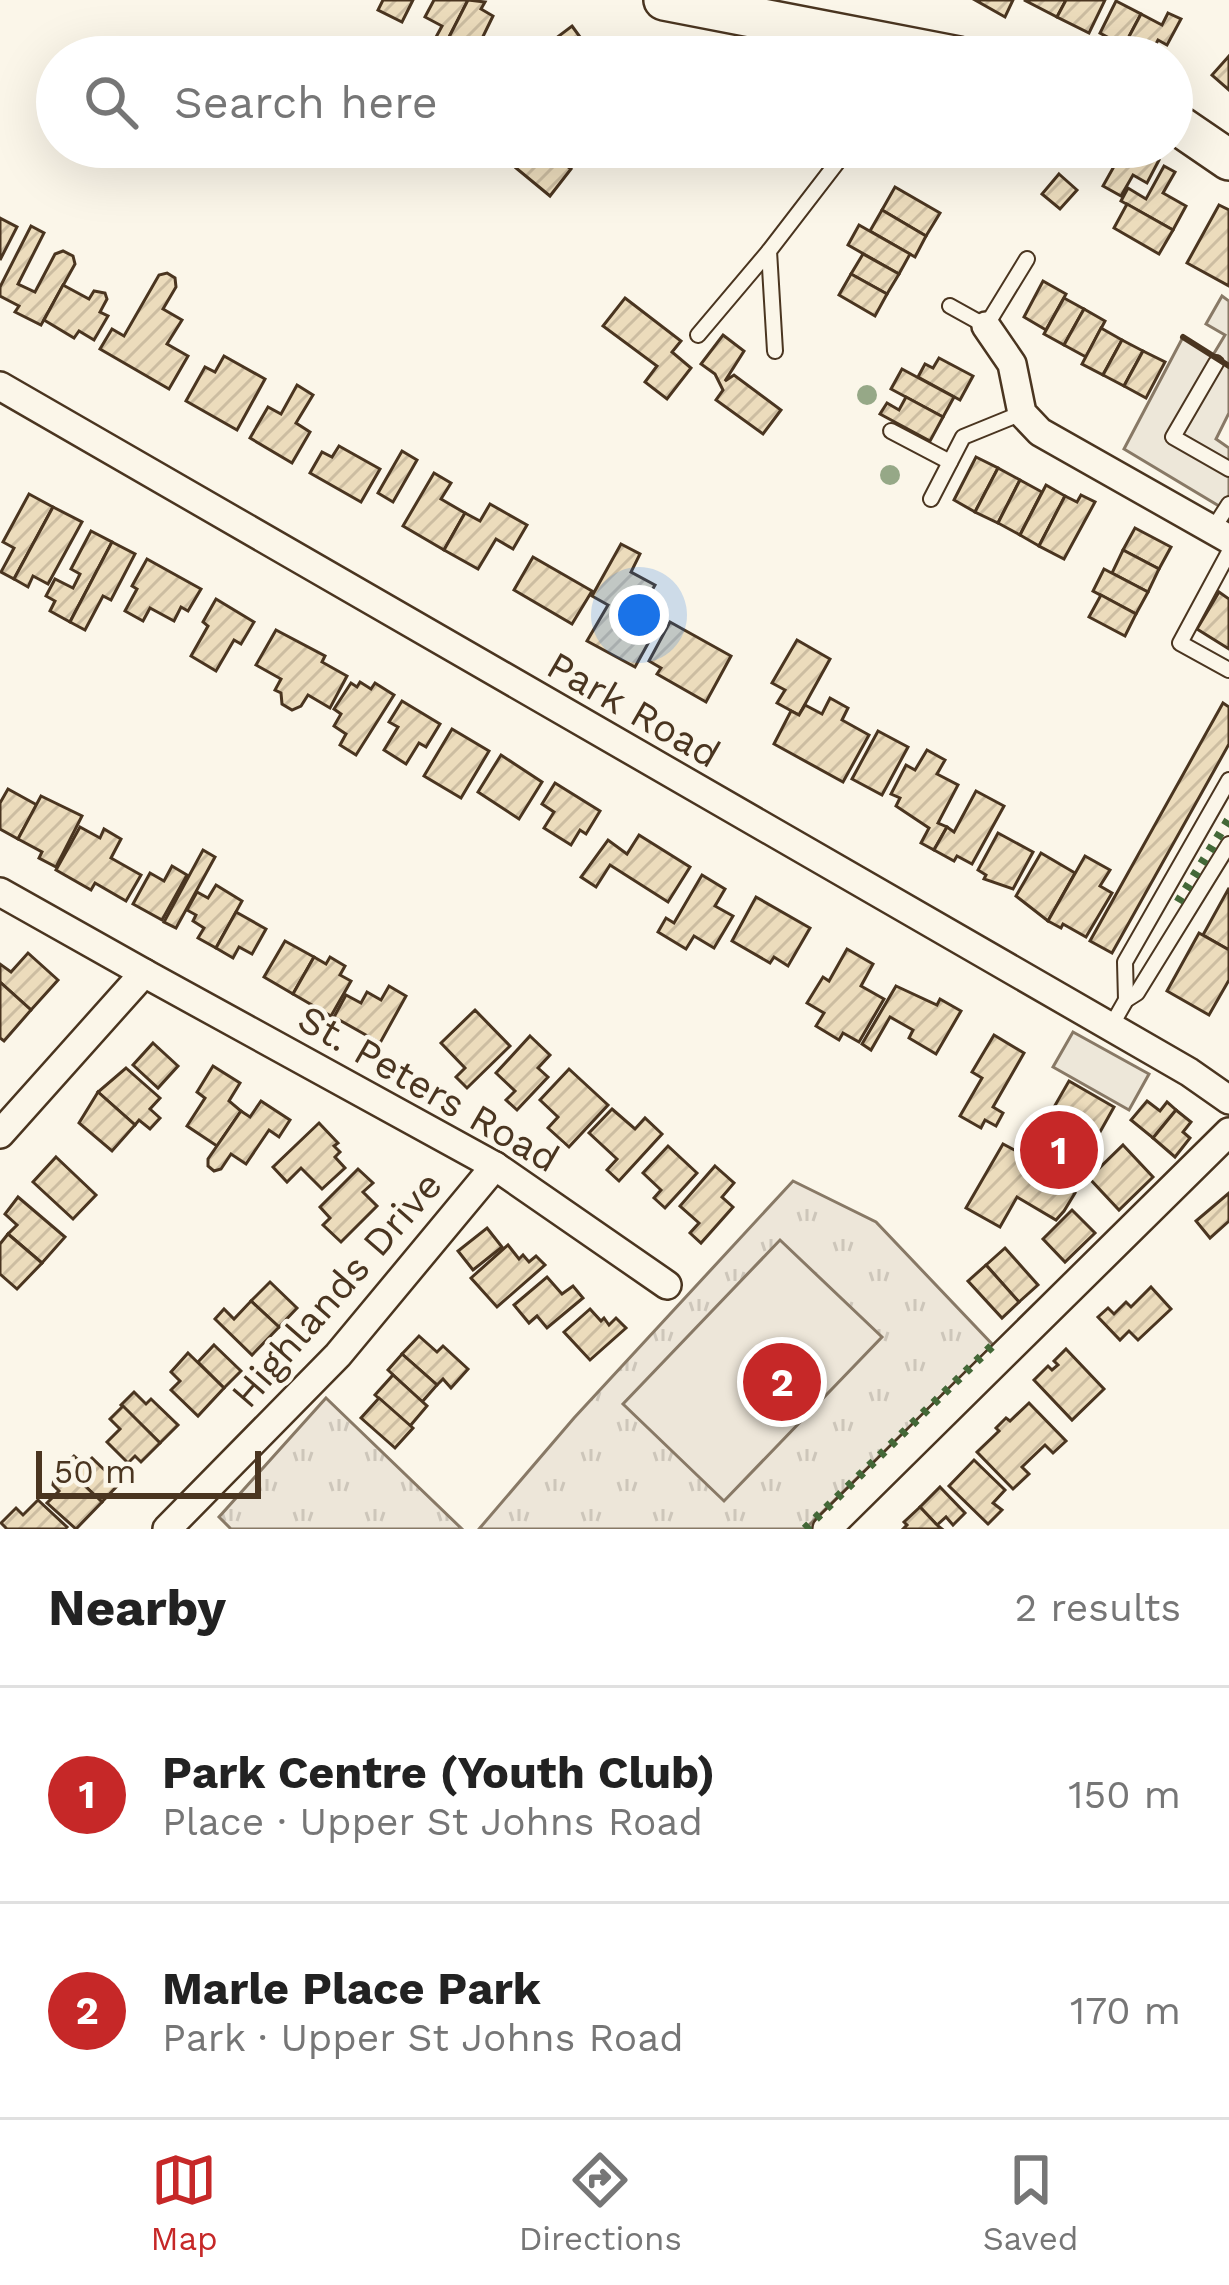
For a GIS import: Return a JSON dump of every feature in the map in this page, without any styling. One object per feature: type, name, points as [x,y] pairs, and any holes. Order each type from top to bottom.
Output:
[{"type":"street","points":[[665,0],[827,36]]},
{"type":"street","points":[[1193,135],[1229,160]]},
{"type":"street","points":[[986,326],[1012,364],[1022,413],[1040,432],[1224,540]]},
{"type":"street","name":"Park Road","points":[[0,386],[1229,1100]]},
{"type":"street","name":"St. Peters Road","points":[[0,892],[495,1166],[667,1285]]},
{"type":"street","points":[[0,1134],[143,973]]},
{"type":"street","points":[[827,1529],[1229,1132]]},
{"type":"street","name":"Highlands Drive","points":[[183,1524],[353,1338],[495,1166]]},
{"type":"lane","points":[[698,335],[833,168]]},
{"type":"lane","points":[[769,251],[776,351]]},
{"type":"lane","points":[[950,306],[986,326],[1027,259]]},
{"type":"lane","points":[[1216,363],[1173,437],[1229,470]]},
{"type":"lane","points":[[931,499],[963,436],[1022,413]]},
{"type":"lane","points":[[891,430],[950,461]]},
{"type":"lane","points":[[1229,504],[1224,540],[1180,643],[1229,670]]},
{"type":"lane","points":[[1126,1000],[1125,962],[1229,780]]},
{"type":"lane","points":[[1110,1028],[1126,1000],[1137,993],[1229,844]]},
{"type":"green space","points":[[793,1181],[876,1222],[993,1345],[805,1529],[479,1529],[574,1418]]},
{"type":"green space","points":[[780,1240],[882,1337],[724,1501],[623,1404]]},
{"type":"green space","points":[[326,1398],[462,1529],[231,1529],[219,1517]]},
{"type":"shaded area","points":[[1222,296],[1229,301],[1229,413],[1216,439],[1229,448],[1229,512],[1124,449],[1183,337],[1213,355],[1225,335],[1206,324]]},
{"type":"shaded area","points":[[1073,1032],[1149,1074],[1129,1110],[1053,1067]]},
{"type":"building","points":[[383,0],[413,0],[402,22],[378,10]]},
{"type":"building","points":[[434,0],[468,0],[450,36],[437,36],[442,26],[425,17]]},
{"type":"building","points":[[468,0],[485,2],[481,9],[493,16],[483,36],[450,36]]},
{"type":"building","points":[[975,0],[1013,0],[1005,17]]},
{"type":"building","points":[[1024,0],[1066,0],[1057,17]]},
{"type":"building","points":[[1066,0],[1105,0],[1089,33],[1057,17]]},
{"type":"building","points":[[1116,1],[1141,14],[1129,36],[1100,33]]},
{"type":"building","points":[[1168,13],[1181,19],[1172,36],[1129,36],[1141,14],[1162,25]]},
{"type":"building","points":[[572,26],[579,36],[559,36]]},
{"type":"building","points":[[1229,56],[1229,90],[1212,75]]},
{"type":"building","points":[[516,168],[571,169],[550,196]]},
{"type":"building","points":[[1113,168],[1155,168],[1147,183],[1133,175],[1121,196],[1103,186]]},
{"type":"building","points":[[1163,168],[1175,172],[1163,193],[1186,206],[1173,230],[1121,201],[1128,188],[1146,199]]},
{"type":"building","points":[[1059,174],[1077,190],[1060,209],[1042,194]]},
{"type":"building","points":[[895,187],[940,213],[926,236],[882,210]]},
{"type":"building","points":[[1127,204],[1173,230],[1159,254],[1114,228]]},
{"type":"building","points":[[1219,205],[1229,210],[1229,286],[1187,263]]},
{"type":"building","points":[[882,210],[926,236],[915,257],[870,231]]},
{"type":"building","points":[[0,218],[17,227],[0,260]]},
{"type":"building","points":[[859,225],[910,254],[899,274],[848,245]]},
{"type":"building","points":[[31,226],[44,233],[18,284],[35,292],[55,254],[63,251],[73,256],[75,264],[41,325],[15,312],[19,306],[0,296],[0,287]]},
{"type":"building","points":[[863,254],[899,274],[887,294],[851,274]]},
{"type":"building","points":[[851,274],[887,294],[875,316],[839,295]]},
{"type":"building","points":[[159,275],[175,278],[176,287],[163,309],[182,320],[167,344],[188,356],[169,389],[100,349],[112,329],[124,336]]},
{"type":"building","points":[[1043,281],[1066,294],[1046,330],[1024,317]]},
{"type":"building","points":[[63,285],[89,299],[94,291],[105,293],[100,312],[108,316],[94,340],[79,331],[74,338],[44,320]]},
{"type":"building","points":[[625,298],[681,341],[672,352],[691,368],[667,399],[645,382],[657,366],[603,326]]},
{"type":"building","points":[[1064,298],[1084,309],[1064,345],[1044,334]]},
{"type":"building","points":[[1084,309],[1105,321],[1086,357],[1064,345]]},
{"type":"building","points":[[1101,328],[1122,340],[1103,375],[1082,364]]},
{"type":"building","points":[[723,335],[744,351],[725,381],[734,375],[781,410],[763,434],[716,400],[723,390],[715,374],[701,364]]},
{"type":"building","points":[[1122,340],[1143,351],[1124,386],[1103,375]]},
{"type":"building","points":[[1143,351],[1165,362],[1146,398],[1124,386]]},
{"type":"building","points":[[224,356],[265,379],[237,430],[186,401],[205,367],[215,372]]},
{"type":"building","points":[[939,358],[973,376],[960,400],[918,377],[925,364],[933,368]]},
{"type":"building","points":[[902,369],[954,397],[943,417],[891,389]]},
{"type":"building","points":[[297,385],[313,395],[296,423],[310,432],[292,463],[250,438],[268,407],[281,414]]},
{"type":"building","points":[[906,397],[943,417],[930,441],[880,414],[887,403],[899,410]]},
{"type":"building","points":[[339,446],[380,469],[361,502],[310,473],[322,452],[332,457]]},
{"type":"building","points":[[402,451],[417,460],[393,502],[378,493]]},
{"type":"building","points":[[976,457],[998,468],[975,512],[954,500]]},
{"type":"building","points":[[998,468],[1020,480],[998,523],[975,512]]},
{"type":"building","points":[[434,473],[451,483],[441,499],[465,513],[444,550],[403,526]]},
{"type":"building","points":[[1020,480],[1042,492],[1020,535],[998,523]]},
{"type":"building","points":[[1046,485],[1065,496],[1039,546],[1020,535]]},
{"type":"building","points":[[29,494],[53,507],[14,579],[1,572],[14,548],[3,542]]},
{"type":"building","points":[[1081,495],[1095,502],[1064,559],[1039,546],[1065,496],[1077,502]]},
{"type":"building","points":[[490,504],[527,525],[513,549],[496,539],[478,569],[444,550],[465,513],[480,521]]},
{"type":"building","points":[[53,507],[82,522],[48,584],[33,576],[28,587],[14,579]]},
{"type":"building","points":[[1135,528],[1171,547],[1159,569],[1123,550]]},
{"type":"building","points":[[91,531],[112,542],[70,622],[50,611],[55,601],[46,596],[55,579],[73,588],[80,574],[71,569]]},
{"type":"building","points":[[112,542],[135,554],[111,600],[103,596],[85,630],[70,622]]},
{"type":"building","points":[[621,544],[640,554],[631,572],[655,585],[631,627],[651,638],[635,667],[587,641],[608,605],[592,596]]},
{"type":"building","points":[[1123,550],[1159,569],[1148,592],[1112,573]]},
{"type":"building","points":[[533,557],[592,591],[572,624],[514,590]]},
{"type":"building","points":[[147,559],[201,589],[188,611],[181,607],[174,621],[150,608],[143,621],[125,611]]},
{"type":"building","points":[[1104,569],[1148,592],[1136,614],[1093,591]]},
{"type":"building","points":[[1219,592],[1229,599],[1229,649],[1197,629]]},
{"type":"building","points":[[1101,595],[1136,614],[1125,636],[1089,617]]},
{"type":"building","points":[[216,599],[254,622],[241,644],[234,640],[216,671],[191,656]]},
{"type":"building","points":[[670,622],[731,656],[706,702],[657,674],[661,668],[649,661]]},
{"type":"building","points":[[276,630],[325,656],[322,662],[347,676],[330,708],[308,695],[292,710],[282,704],[281,693],[275,690],[281,679],[256,665]]},
{"type":"building","points":[[797,640],[830,659],[799,715],[777,703],[785,690],[772,683]]},
{"type":"building","points":[[360,682],[371,689],[375,683],[394,695],[356,755],[340,745],[346,734],[334,726],[341,714],[334,709],[351,683],[357,687]]},
{"type":"building","points":[[830,698],[848,708],[842,720],[869,735],[843,782],[774,744],[791,711],[799,715],[805,705],[822,714]]},
{"type":"building","points":[[402,701],[440,724],[426,747],[419,743],[406,764],[384,750],[398,727],[389,722]]},
{"type":"building","points":[[1223,703],[1229,707],[1229,744],[1112,953],[1090,941]]},
{"type":"building","points":[[452,729],[489,751],[461,798],[424,776]]},
{"type":"building","points":[[878,731],[908,747],[882,795],[852,779]]},
{"type":"building","points":[[927,750],[945,760],[937,774],[958,785],[938,823],[947,827],[934,850],[921,843],[929,828],[896,806],[900,798],[891,794],[906,765],[915,770]]},
{"type":"building","points":[[501,755],[542,782],[519,819],[478,792]]},
{"type":"building","points":[[555,783],[600,811],[586,834],[580,830],[571,845],[544,828],[554,812],[542,804]]},
{"type":"building","points":[[8,789],[37,805],[18,839],[0,829],[0,803]]},
{"type":"building","points":[[976,791],[1004,806],[972,864],[957,856],[954,861],[934,850],[947,827],[954,832]]},
{"type":"building","points":[[41,796],[82,816],[56,867],[39,858],[42,852],[18,839]]},
{"type":"building","points":[[80,827],[100,838],[104,829],[121,839],[111,858],[141,875],[126,901],[95,883],[91,890],[56,870]]},
{"type":"building","points":[[998,833],[1033,852],[1013,889],[984,879],[986,875],[978,870]]},
{"type":"building","points":[[639,835],[690,867],[668,902],[610,865],[596,887],[581,877],[608,840],[627,854]]},
{"type":"building","points":[[203,850],[215,857],[176,928],[164,922]]},
{"type":"building","points":[[1041,853],[1075,873],[1048,921],[1016,896]]},
{"type":"building","points":[[1085,856],[1110,870],[1100,886],[1112,893],[1086,937],[1048,921]]},
{"type":"building","points":[[172,866],[187,875],[162,920],[133,904],[150,873],[164,881]]},
{"type":"building","points":[[702,875],[725,889],[715,906],[733,916],[714,948],[694,936],[686,949],[658,932],[666,918],[674,923]]},
{"type":"building","points":[[216,885],[242,901],[216,948],[198,938],[204,928],[187,910],[197,892],[208,898]]},
{"type":"building","points":[[1229,888],[1229,950],[1203,935]]},
{"type":"building","points":[[756,897],[810,928],[788,966],[774,957],[770,963],[732,941]]},
{"type":"building","points":[[236,912],[266,929],[252,954],[239,947],[233,958],[216,948]]},
{"type":"building","points":[[1199,933],[1229,950],[1229,980],[1209,1015],[1167,991]]},
{"type":"building","points":[[285,941],[314,957],[293,994],[264,977]]},
{"type":"building","points":[[847,949],[873,964],[861,986],[884,999],[859,1042],[843,1033],[839,1040],[816,1026],[824,1013],[807,1003],[823,977],[829,981]]},
{"type":"building","points":[[28,953],[58,980],[31,1010],[0,982],[0,964],[11,972]]},
{"type":"building","points":[[314,957],[326,964],[330,957],[345,966],[340,975],[351,981],[331,1016],[293,994]]},
{"type":"building","points":[[0,982],[31,1010],[4,1041],[0,1038]]},
{"type":"building","points":[[389,986],[406,996],[380,1043],[334,1017],[346,995],[361,1003],[367,992],[381,1000]]},
{"type":"building","points":[[896,986],[937,1005],[940,999],[961,1011],[936,1054],[909,1038],[913,1030],[890,1017],[871,1050],[862,1044]]},
{"type":"building","points":[[475,1010],[510,1046],[467,1088],[456,1077],[465,1068],[441,1043]]},
{"type":"building","points":[[994,1035],[1024,1053],[993,1107],[1003,1113],[996,1126],[985,1120],[981,1128],[960,1116],[982,1078],[972,1072]]},
{"type":"building","points":[[530,1036],[550,1055],[538,1068],[548,1077],[517,1110],[506,1100],[515,1091],[496,1073]]},
{"type":"building","points":[[153,1043],[178,1066],[158,1088],[133,1065]]},
{"type":"building","points":[[213,1066],[240,1083],[229,1101],[241,1111],[217,1146],[187,1126],[205,1098],[197,1092]]},
{"type":"building","points":[[126,1068],[160,1098],[150,1109],[160,1118],[150,1129],[139,1120],[135,1125],[98,1092]]},
{"type":"building","points":[[569,1069],[608,1105],[569,1147],[548,1128],[558,1117],[540,1100]]},
{"type":"building","points":[[1069,1081],[1114,1107],[1068,1189],[1075,1193],[1064,1211],[1056,1220],[1017,1197],[1000,1227],[966,1208],[1003,1144],[1026,1156]]},
{"type":"building","points":[[98,1092],[135,1125],[112,1151],[79,1123]]},
{"type":"building","points":[[261,1101],[290,1120],[279,1137],[269,1130],[246,1164],[231,1154],[214,1171],[208,1159],[241,1111],[250,1117]]},
{"type":"building","points":[[1147,1101],[1160,1111],[1167,1102],[1176,1110],[1153,1138],[1131,1120]]},
{"type":"building","points":[[612,1109],[635,1129],[645,1118],[662,1134],[619,1181],[607,1170],[617,1159],[589,1133]]},
{"type":"building","points":[[1176,1110],[1191,1122],[1183,1132],[1190,1138],[1175,1157],[1153,1138]]},
{"type":"building","points":[[319,1123],[338,1143],[334,1146],[340,1152],[335,1157],[345,1168],[322,1189],[301,1168],[287,1182],[273,1167]]},
{"type":"building","points":[[1123,1145],[1153,1177],[1119,1210],[1089,1178]]},
{"type":"building","points":[[668,1146],[697,1173],[665,1208],[654,1198],[661,1190],[643,1173]]},
{"type":"building","points":[[56,1157],[96,1195],[73,1219],[33,1182]]},
{"type":"building","points":[[715,1166],[734,1183],[722,1197],[733,1207],[701,1243],[690,1233],[699,1223],[680,1206]]},
{"type":"building","points":[[358,1169],[373,1183],[363,1192],[377,1206],[341,1242],[323,1225],[330,1218],[320,1207]]},
{"type":"building","points":[[1229,1193],[1229,1221],[1210,1238],[1196,1221]]},
{"type":"building","points":[[18,1197],[65,1237],[42,1263],[8,1234],[17,1225],[5,1214]]},
{"type":"building","points":[[1072,1210],[1095,1233],[1065,1262],[1043,1239]]},
{"type":"building","points":[[487,1228],[502,1247],[473,1270],[458,1251]]},
{"type":"building","points":[[8,1234],[42,1263],[17,1289],[0,1274],[0,1244]]},
{"type":"building","points":[[508,1245],[519,1259],[523,1255],[529,1262],[536,1256],[545,1265],[497,1307],[471,1278]]},
{"type":"building","points":[[1005,1248],[1038,1285],[1019,1302],[986,1265]]},
{"type":"building","points":[[986,1265],[1019,1302],[1002,1318],[968,1281]]},
{"type":"building","points":[[547,1277],[562,1294],[573,1286],[583,1298],[547,1328],[537,1316],[529,1323],[514,1305]]},
{"type":"building","points":[[270,1282],[297,1308],[279,1327],[251,1301]]},
{"type":"building","points":[[1151,1287],[1171,1309],[1138,1340],[1129,1331],[1120,1340],[1098,1317],[1108,1308],[1114,1314],[1126,1302],[1131,1307]]},
{"type":"building","points":[[251,1301],[279,1327],[252,1355],[215,1319],[224,1309],[234,1319]]},
{"type":"building","points":[[590,1309],[601,1321],[604,1318],[609,1325],[616,1318],[626,1328],[590,1360],[564,1332]]},
{"type":"building","points":[[419,1336],[437,1352],[443,1346],[468,1369],[451,1388],[443,1379],[437,1385],[402,1354]]},
{"type":"building","points":[[214,1345],[241,1371],[224,1388],[198,1362]]},
{"type":"building","points":[[1066,1349],[1104,1389],[1072,1420],[1034,1380],[1048,1366],[1052,1370],[1058,1365],[1054,1361]]},
{"type":"building","points":[[188,1353],[224,1388],[198,1416],[171,1390],[180,1381],[171,1372]]},
{"type":"building","points":[[402,1354],[437,1385],[422,1402],[388,1370]]},
{"type":"building","points":[[393,1375],[427,1406],[410,1426],[375,1395]]},
{"type":"building","points":[[134,1392],[146,1404],[151,1399],[178,1425],[160,1443],[121,1405]]},
{"type":"building","points":[[379,1398],[413,1428],[395,1448],[361,1418]]},
{"type":"building","points":[[1029,1403],[1066,1441],[1053,1453],[1045,1445],[1022,1467],[1029,1474],[1013,1489],[977,1452],[1006,1418],[1010,1421]]},
{"type":"building","points":[[123,1406],[160,1443],[141,1462],[135,1456],[128,1463],[107,1442],[120,1429],[110,1419]]},
{"type":"building","points":[[74,1456],[84,1465],[92,1458],[119,1484],[102,1502],[64,1466]]},
{"type":"building","points":[[974,1460],[1005,1490],[993,1503],[1002,1510],[988,1524],[949,1486]]},
{"type":"building","points":[[68,1470],[102,1502],[76,1529],[47,1503],[59,1491],[54,1478]]},
{"type":"building","points":[[940,1487],[965,1513],[953,1525],[946,1517],[937,1525],[920,1507]]},
{"type":"building","points":[[38,1500],[65,1529],[7,1529],[1,1523],[16,1508],[23,1515]]},
{"type":"building","points":[[920,1507],[942,1529],[903,1529]]},
{"type":"hedge","points":[[1178,902],[1229,819]]},
{"type":"hedge","points":[[805,1529],[993,1345]]},
{"type":"wall","points":[[1183,337],[1229,366]]},
{"type":"place","name":"Park Centre (Youth Club)","points":[[1059,1150]]},
{"type":"place","name":"Marle Place Park","points":[[782,1382]]}]
